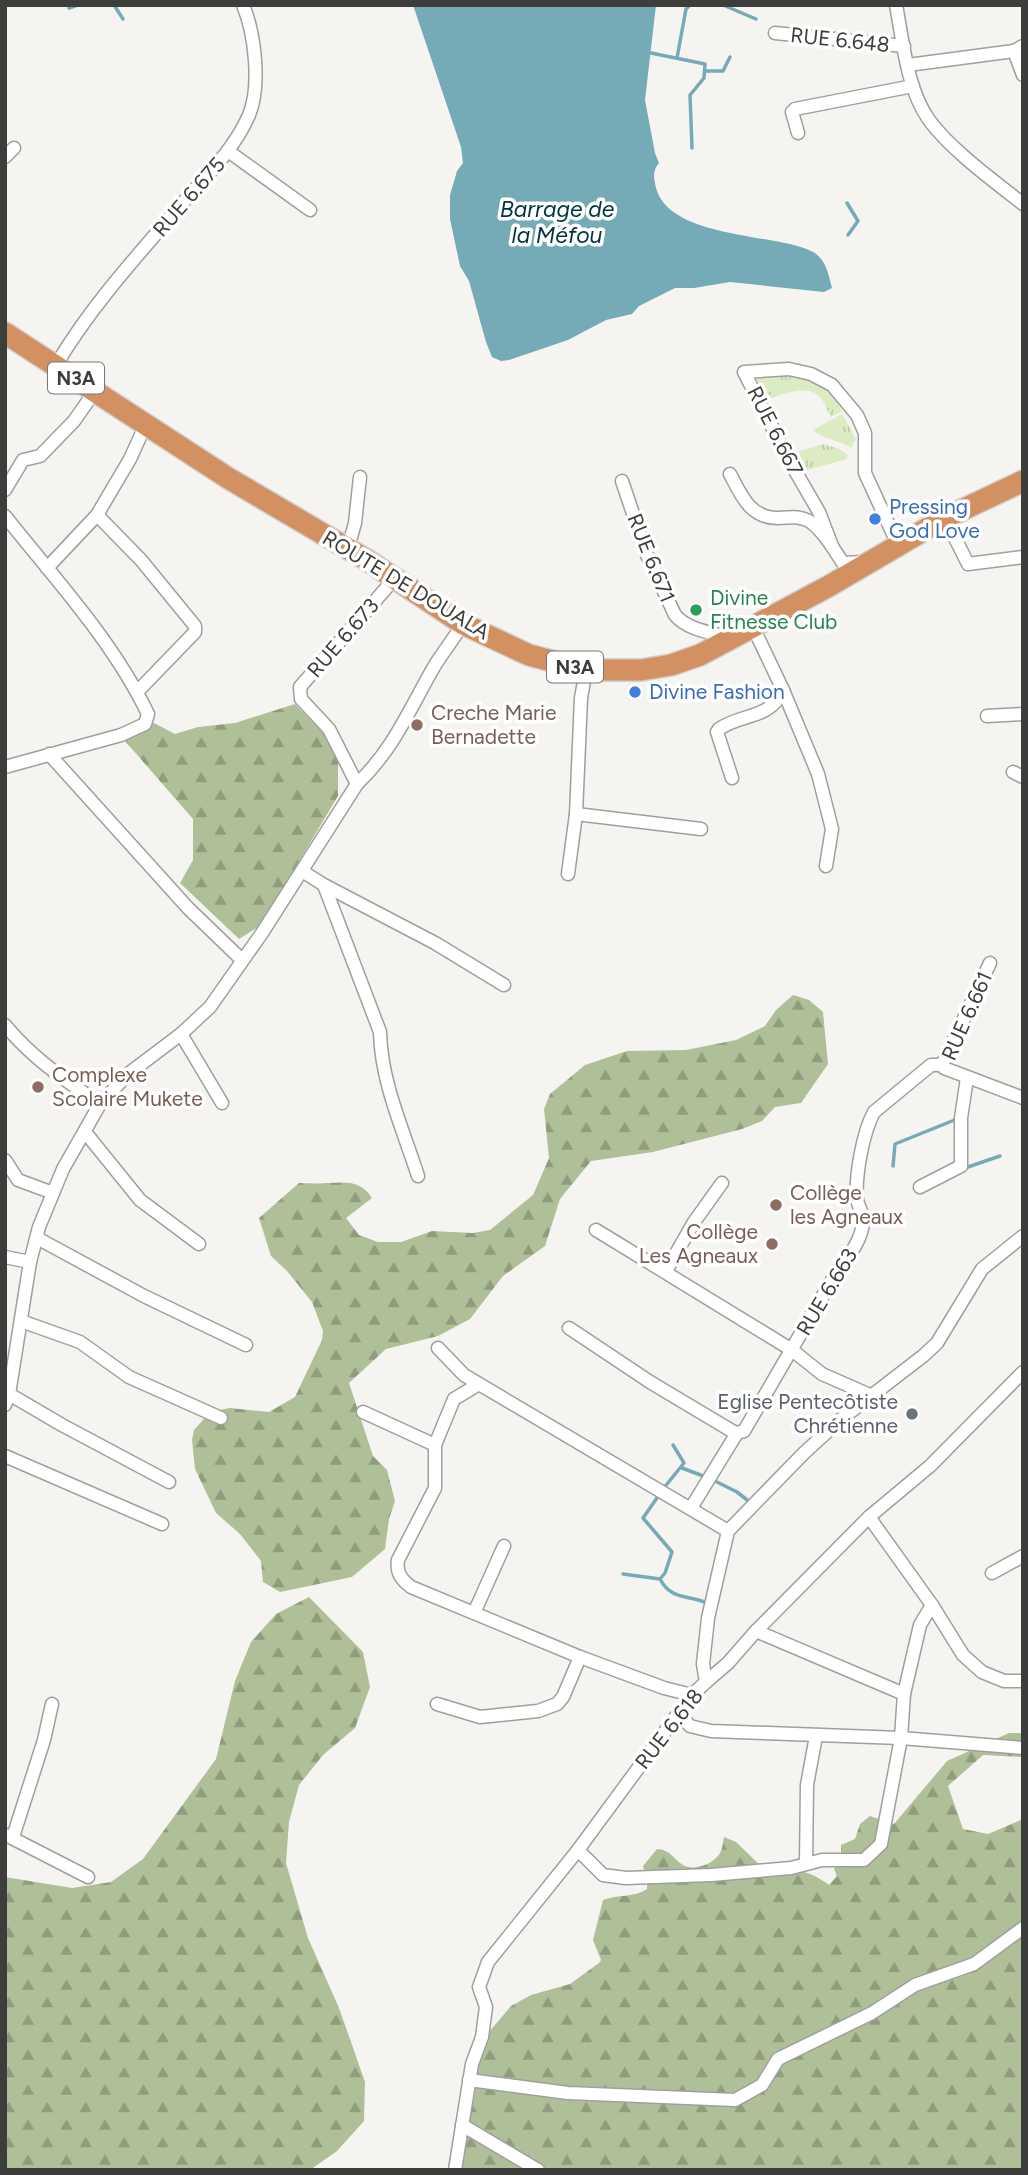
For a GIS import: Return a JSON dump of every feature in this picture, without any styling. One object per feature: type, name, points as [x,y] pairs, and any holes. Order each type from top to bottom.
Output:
[{"type":"highway","name":"ROUTE DE DOUALA","points":[[5,333],[228,478],[348,548],[463,624],[529,655],[586,670],[641,670],[671,665],[700,655],[899,547],[945,519],[1023,481]]},
{"type":"street","name":"RUE 6.675","points":[[56,365],[107,291],[228,151],[248,116],[255,96],[257,71],[243,5]]},
{"type":"street","points":[[896,5],[913,86],[929,119],[975,164],[1023,204]]},
{"type":"street","name":"RUE 6.648","points":[[775,33],[904,46]]},
{"type":"street","points":[[908,65],[1018,49],[1023,75]]},
{"type":"street","points":[[798,133],[792,112],[795,109],[913,86]]},
{"type":"street","points":[[228,151],[310,210]]},
{"type":"street","name":"RUE 6.667","points":[[832,546],[818,512],[744,372],[789,369],[811,374],[832,385],[857,415],[865,433],[865,473],[899,547]]},
{"type":"street","points":[[5,490],[23,460],[40,456],[74,421],[95,391]]},
{"type":"street","points":[[47,568],[97,515],[130,459],[146,424]]},
{"type":"street","points":[[730,474],[746,505],[760,514],[776,518],[796,516],[811,522],[843,563],[868,562]]},
{"type":"street","points":[[348,548],[355,523],[360,477]]},
{"type":"street","name":"RUE 6.671","points":[[622,481],[647,555],[674,615],[688,625],[731,638]]},
{"type":"street","points":[[97,515],[141,560],[195,626],[195,632],[138,691]]},
{"type":"street","points":[[5,516],[113,654],[138,691],[148,714],[145,724],[121,735],[5,766]]},
{"type":"street","points":[[945,519],[968,564],[1023,557]]},
{"type":"street","name":"RUE 6.673","points":[[357,784],[329,729],[301,699],[300,687],[395,578]]},
{"type":"street","points":[[169,1482],[7,1399],[30,1262],[37,1238],[63,1170],[100,1104],[128,1074],[210,1007],[357,784],[377,766],[395,739],[436,663],[463,624]]},
{"type":"street","points":[[753,627],[818,774],[832,830],[826,866]]},
{"type":"street","points":[[568,874],[576,814],[581,698],[586,670]]},
{"type":"street","points":[[732,778],[719,729],[774,706],[783,690]]},
{"type":"street","points":[[987,716],[1023,714]]},
{"type":"street","points":[[49,754],[188,908],[242,960]]},
{"type":"street","points":[[576,814],[701,828]]},
{"type":"street","points":[[302,871],[435,943],[504,985]]},
{"type":"street","points":[[324,885],[380,1032],[380,1054],[385,1077],[418,1176]]},
{"type":"street","name":"RUE 6.661","points":[[990,963],[942,1065],[1023,1098]]},
{"type":"street","points":[[5,1025],[38,1061],[100,1104]]},
{"type":"street","points":[[180,1034],[222,1103]]},
{"type":"street","name":"RUE 6.663","points":[[691,1508],[737,1433],[744,1431],[839,1268],[855,1250],[863,1219],[857,1202],[857,1184],[868,1123],[874,1112],[931,1065],[942,1065]]},
{"type":"street","points":[[920,1187],[961,1166],[961,1118],[967,1077]]},
{"type":"street","points":[[85,1132],[140,1200],[199,1244]]},
{"type":"street","points":[[5,1160],[18,1180],[53,1193]]},
{"type":"street","points":[[666,1272],[694,1223],[722,1183]]},
{"type":"street","points":[[596,1230],[792,1350],[822,1374],[870,1395]]},
{"type":"street","points":[[438,1348],[464,1375],[728,1531],[804,1453],[870,1395],[937,1343],[982,1269],[1023,1236]]},
{"type":"street","points":[[37,1238],[145,1296],[246,1345]]},
{"type":"street","points":[[5,1257],[30,1262]]},
{"type":"street","points":[[21,1321],[80,1342],[129,1377],[221,1418]]},
{"type":"street","points":[[569,1328],[650,1382],[737,1433]]},
{"type":"street","points":[[706,1682],[728,1663],[869,1517],[930,1466],[1023,1372]]},
{"type":"street","points":[[479,1384],[454,1399],[435,1445],[435,1488],[398,1560],[397,1569],[402,1580],[411,1587],[580,1657],[664,1688],[692,1695]]},
{"type":"street","points":[[363,1412],[435,1445]]},
{"type":"street","points":[[5,1456],[162,1524]]},
{"type":"street","points":[[869,1517],[932,1605],[963,1655],[982,1672],[1004,1681],[1023,1681]]},
{"type":"street","name":"RUE 6.618","points":[[455,2170],[472,2064],[482,2037],[485,2007],[479,1987],[488,1962],[578,1850],[692,1695],[706,1682],[703,1664],[708,1618],[728,1531]]},
{"type":"street","points":[[474,1613],[504,1546]]},
{"type":"street","points":[[992,1573],[1023,1556]]},
{"type":"street","points":[[578,1850],[603,1875],[626,1878],[710,1875],[822,1860],[864,1860],[881,1844],[901,1738],[904,1694],[920,1625],[932,1605]]},
{"type":"street","points":[[756,1631],[904,1694]]},
{"type":"street","points":[[437,1704],[480,1717],[538,1711],[557,1704],[563,1697],[580,1657]]},
{"type":"street","points":[[52,1704],[44,1740],[9,1836],[88,1877]]},
{"type":"street","points":[[678,1713],[690,1726],[712,1731],[901,1738],[1023,1748]]},
{"type":"street","points":[[806,1864],[807,1785],[816,1736]]},
{"type":"street","points":[[469,2080],[568,2093],[735,2101],[762,2085],[778,2059],[872,2013],[915,1985],[974,1964],[1023,1928]]},
{"type":"street","points":[[462,2125],[538,2170]]},
{"type":"green space","points":[[779,371],[826,383],[842,411],[831,417],[820,397],[808,391],[794,391],[766,400],[754,373]]},
{"type":"green space","points":[[842,414],[856,439],[851,448],[813,430]]},
{"type":"green space","points":[[823,444],[837,448],[848,455],[847,459],[800,472],[790,454]]},
{"type":"green space","points":[[295,704],[323,733],[338,761],[338,796],[261,925],[239,939],[180,883],[193,860],[193,819],[125,741],[154,723],[175,734],[198,727],[235,723]]},
{"type":"green space","points":[[793,995],[809,1000],[823,1012],[828,1064],[801,1103],[775,1107],[762,1121],[742,1129],[653,1152],[591,1161],[560,1199],[545,1246],[503,1276],[470,1319],[438,1336],[386,1349],[349,1383],[373,1456],[387,1470],[395,1501],[389,1519],[385,1549],[352,1577],[280,1592],[263,1582],[261,1561],[240,1534],[216,1513],[195,1469],[192,1440],[194,1430],[210,1412],[230,1408],[269,1412],[295,1397],[322,1340],[323,1331],[312,1302],[271,1256],[259,1218],[299,1183],[347,1183],[363,1188],[372,1198],[346,1218],[359,1235],[378,1242],[401,1242],[432,1231],[473,1233],[490,1230],[533,1195],[549,1158],[544,1109],[550,1094],[585,1065],[627,1051],[686,1050],[736,1040],[765,1026],[776,1010]]},
{"type":"green space","points":[[309,1597],[363,1652],[370,1687],[355,1728],[323,1755],[299,1785],[289,1822],[286,1863],[308,1938],[339,2008],[365,2082],[364,2121],[337,2151],[310,2170],[5,2170],[5,1877],[72,1888],[111,1882],[143,1859],[216,1759],[235,1681],[251,1642],[276,1614]]},
{"type":"green space","points":[[1009,1733],[1023,1733],[1023,1757],[983,1755],[948,1786],[963,1829],[988,1834],[1023,1819],[1023,2170],[461,2170],[477,2080],[476,2072],[489,2032],[511,2006],[531,1995],[570,1984],[599,1963],[601,1960],[593,1940],[603,1900],[637,1894],[647,1889],[643,1866],[657,1849],[666,1851],[685,1866],[695,1867],[707,1864],[717,1857],[724,1837],[736,1842],[763,1868],[806,1872],[829,1885],[837,1876],[834,1869],[841,1854],[841,1845],[855,1839],[860,1824],[870,1816],[894,1824],[947,1761]]},
{"type":"water","name":"Barrage de la Méfou","points":[[413,5],[656,5],[645,100],[659,163],[654,180],[662,201],[678,215],[698,224],[811,251],[823,262],[832,288],[824,292],[730,282],[675,288],[639,306],[632,314],[606,320],[568,340],[509,360],[501,361],[492,357],[469,281],[460,266],[450,219],[450,195],[457,171],[463,163],[461,147]]},
{"type":"waterway","points":[[69,8],[78,5]]},
{"type":"waterway","points":[[114,5],[123,19]]},
{"type":"waterway","points":[[677,58],[686,9],[690,5]]},
{"type":"waterway","points":[[723,5],[756,19]]},
{"type":"waterway","points":[[651,53],[705,64],[704,78],[690,95],[692,148]]},
{"type":"waterway","points":[[705,71],[723,71],[730,57]]},
{"type":"waterway","points":[[847,203],[858,221],[848,235]]},
{"type":"waterway","points":[[893,1166],[895,1144],[957,1119]]},
{"type":"waterway","points":[[965,1168],[1000,1156]]},
{"type":"waterway","points":[[663,1489],[684,1463],[673,1445]]},
{"type":"waterway","points":[[682,1468],[706,1477]]},
{"type":"waterway","points":[[713,1480],[737,1492],[751,1503]]},
{"type":"waterway","points":[[659,1495],[643,1518],[672,1552],[665,1573],[660,1579]]},
{"type":"waterway","points":[[623,1574],[660,1579]]},
{"type":"waterway","points":[[660,1579],[670,1591],[709,1604]]},
{"type":"place","name":"Pressing God Love","points":[[875,519]]},
{"type":"place","name":"Divine Fitnesse Club","points":[[696,610]]},
{"type":"place","name":"Divine Fashion","points":[[635,692]]},
{"type":"place","name":"Creche Marie Bernadette","points":[[417,725]]},
{"type":"place","name":"Complexe Scolaire Mukete","points":[[38,1087]]},
{"type":"place","name":"Collège les Agneaux","points":[[776,1205]]},
{"type":"place","name":"Collège Les Agneaux","points":[[772,1244]]},
{"type":"place","name":"Eglise Pentecôtiste Chrétienne","points":[[912,1414]]}]
